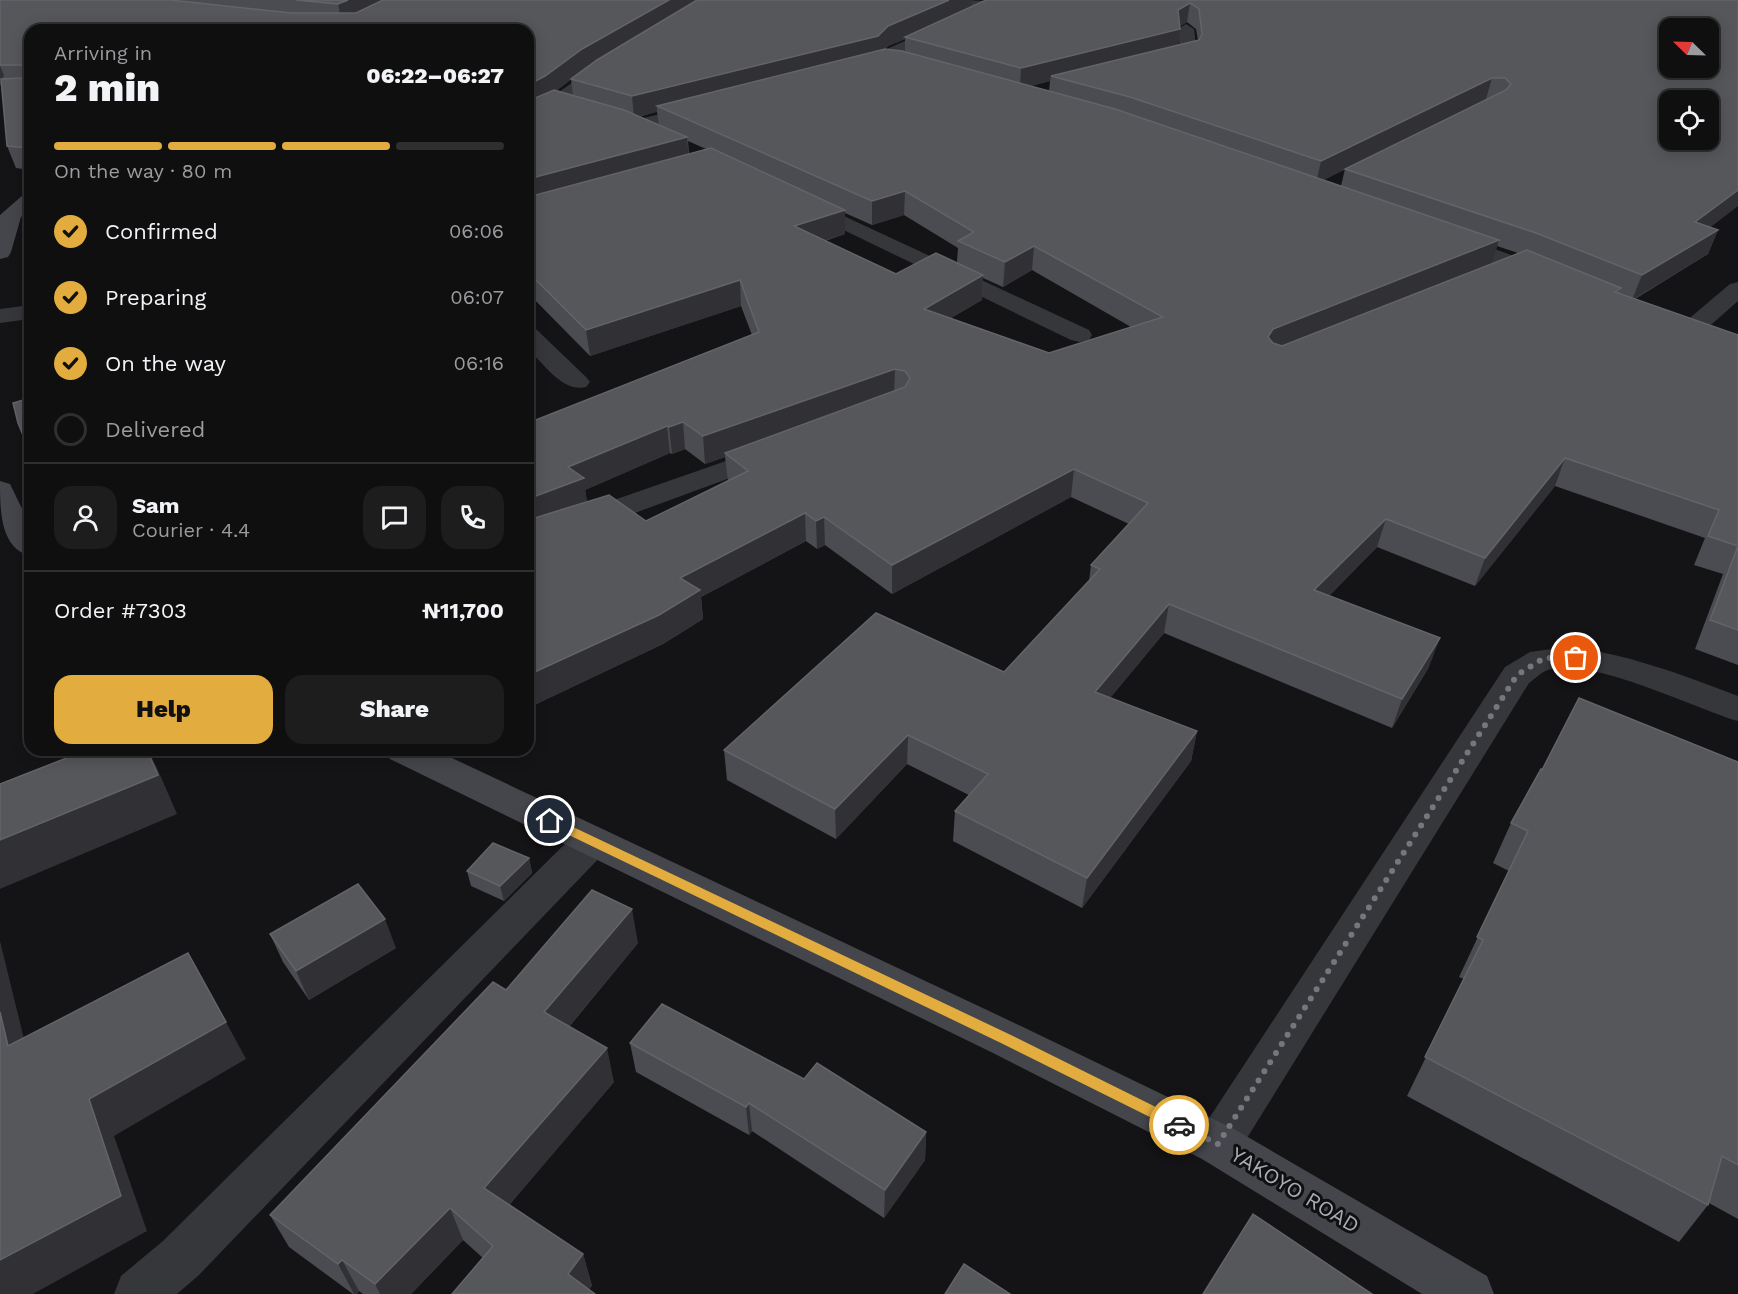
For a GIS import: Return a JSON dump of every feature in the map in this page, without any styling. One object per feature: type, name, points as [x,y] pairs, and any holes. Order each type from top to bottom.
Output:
[{"type":"main road","points":[[0,252],[11,215],[24,204]]},
{"type":"main road","points":[[0,490],[24,541]]},
{"type":"main road","name":"YAKOYO ROAD","points":[[415,756],[1008,1040],[1218,1144],[1469,1294]]},
{"type":"street","points":[[885,62],[895,52],[987,10],[985,4],[967,0]]},
{"type":"street","points":[[1144,65],[1188,54],[1186,29]]},
{"type":"street","points":[[534,113],[555,103],[592,75],[621,58]]},
{"type":"street","points":[[840,74],[885,62],[913,67]]},
{"type":"street","points":[[555,103],[577,110]]},
{"type":"street","points":[[634,126],[714,106]]},
{"type":"street","points":[[611,120],[634,126],[664,140]]},
{"type":"street","points":[[780,192],[1080,335]]},
{"type":"street","points":[[1429,233],[1561,281]]},
{"type":"street","points":[[1486,277],[1519,264]]},
{"type":"street","points":[[1688,332],[1738,289]]},
{"type":"street","points":[[0,316],[24,313]]},
{"type":"street","points":[[534,341],[577,382]]},
{"type":"street","points":[[534,538],[603,515],[794,444]]},
{"type":"street","points":[[1218,1144],[1517,675],[1544,658],[1576,658],[1617,666],[1738,709]]},
{"type":"street","points":[[139,1294],[181,1258],[592,841]]},
{"type":"building","points":[[0,0],[170,0],[291,13],[356,13],[383,0],[669,0],[582,49],[534,82],[534,24],[24,24],[24,67],[22,65],[0,65]]},
{"type":"building","points":[[296,0],[348,0],[338,4]]},
{"type":"building","points":[[697,0],[949,0],[888,26],[878,36],[632,96],[571,79],[597,60]]},
{"type":"building","points":[[986,0],[1738,0],[1738,190],[1695,222],[1718,230],[1642,275],[1536,233],[1345,169],[1506,90],[1511,84],[1505,78],[1492,78],[1321,161],[1130,97],[1051,76],[1199,40],[1202,34],[1199,9],[1190,3],[1178,10],[1180,29],[1021,68],[905,37]]},
{"type":"building","points":[[885,49],[902,51],[1115,109],[1499,240],[1273,329],[1268,337],[1273,343],[1282,346],[1527,250],[1621,288],[1615,292],[1738,335],[1738,546],[1708,536],[1719,510],[1565,458],[1485,558],[1386,519],[1314,590],[1440,638],[1402,699],[1169,604],[1095,692],[1197,731],[1087,878],[955,811],[988,774],[908,735],[835,809],[724,750],[876,613],[1004,672],[1100,569],[1091,565],[1148,503],[1074,469],[892,565],[824,517],[816,521],[805,513],[680,578],[700,590],[659,615],[534,672],[534,518],[609,495],[646,521],[748,471],[725,453],[905,387],[910,378],[905,371],[895,369],[703,436],[683,422],[667,426],[568,467],[584,478],[534,497],[534,421],[759,332],[740,280],[586,330],[534,278],[534,195],[711,148],[845,210],[794,226],[896,274],[936,253],[983,275],[924,309],[1049,353],[1163,317],[1034,246],[1005,262],[958,241],[974,232],[905,191],[872,201],[657,106]]},
{"type":"building","points":[[24,67],[24,148],[7,146],[1,79],[23,78]]},
{"type":"building","points":[[554,90],[624,110],[687,137],[534,177],[534,98]]},
{"type":"building","points":[[24,400],[24,438],[18,423],[13,403]]},
{"type":"building","points":[[1738,546],[1738,630],[1710,620]]},
{"type":"building","points":[[1579,698],[1738,762],[1738,1165],[1722,1156],[1708,1205],[1425,1057],[1483,940],[1477,937],[1528,831],[1511,823],[1542,770]]},
{"type":"building","points":[[72,756],[150,756],[158,775],[0,840],[0,784]]},
{"type":"building","points":[[493,843],[529,858],[500,886],[467,871]]},
{"type":"building","points":[[358,884],[385,919],[296,971],[270,934]]},
{"type":"building","points":[[592,890],[632,909],[544,1012],[607,1048],[484,1188],[583,1254],[568,1274],[595,1294],[452,1294],[493,1246],[450,1208],[375,1284],[342,1260],[338,1264],[270,1215],[493,982],[506,990]]},
{"type":"building","points":[[188,953],[226,1022],[89,1099],[121,1196],[0,1260],[0,1012],[8,1046]]},
{"type":"building","points":[[662,1004],[804,1079],[817,1063],[926,1132],[885,1190],[749,1103],[746,1107],[630,1043]]},
{"type":"building","points":[[1253,1214],[1372,1294],[1203,1294]]},
{"type":"building","points":[[964,1264],[1010,1294],[945,1294]]},
{"type":"way so far","points":[[1179,1125],[1218,1144],[1517,675],[1544,658],[1576,658]]},
{"type":"route","points":[[550,821],[1008,1040],[1179,1125]]}]
